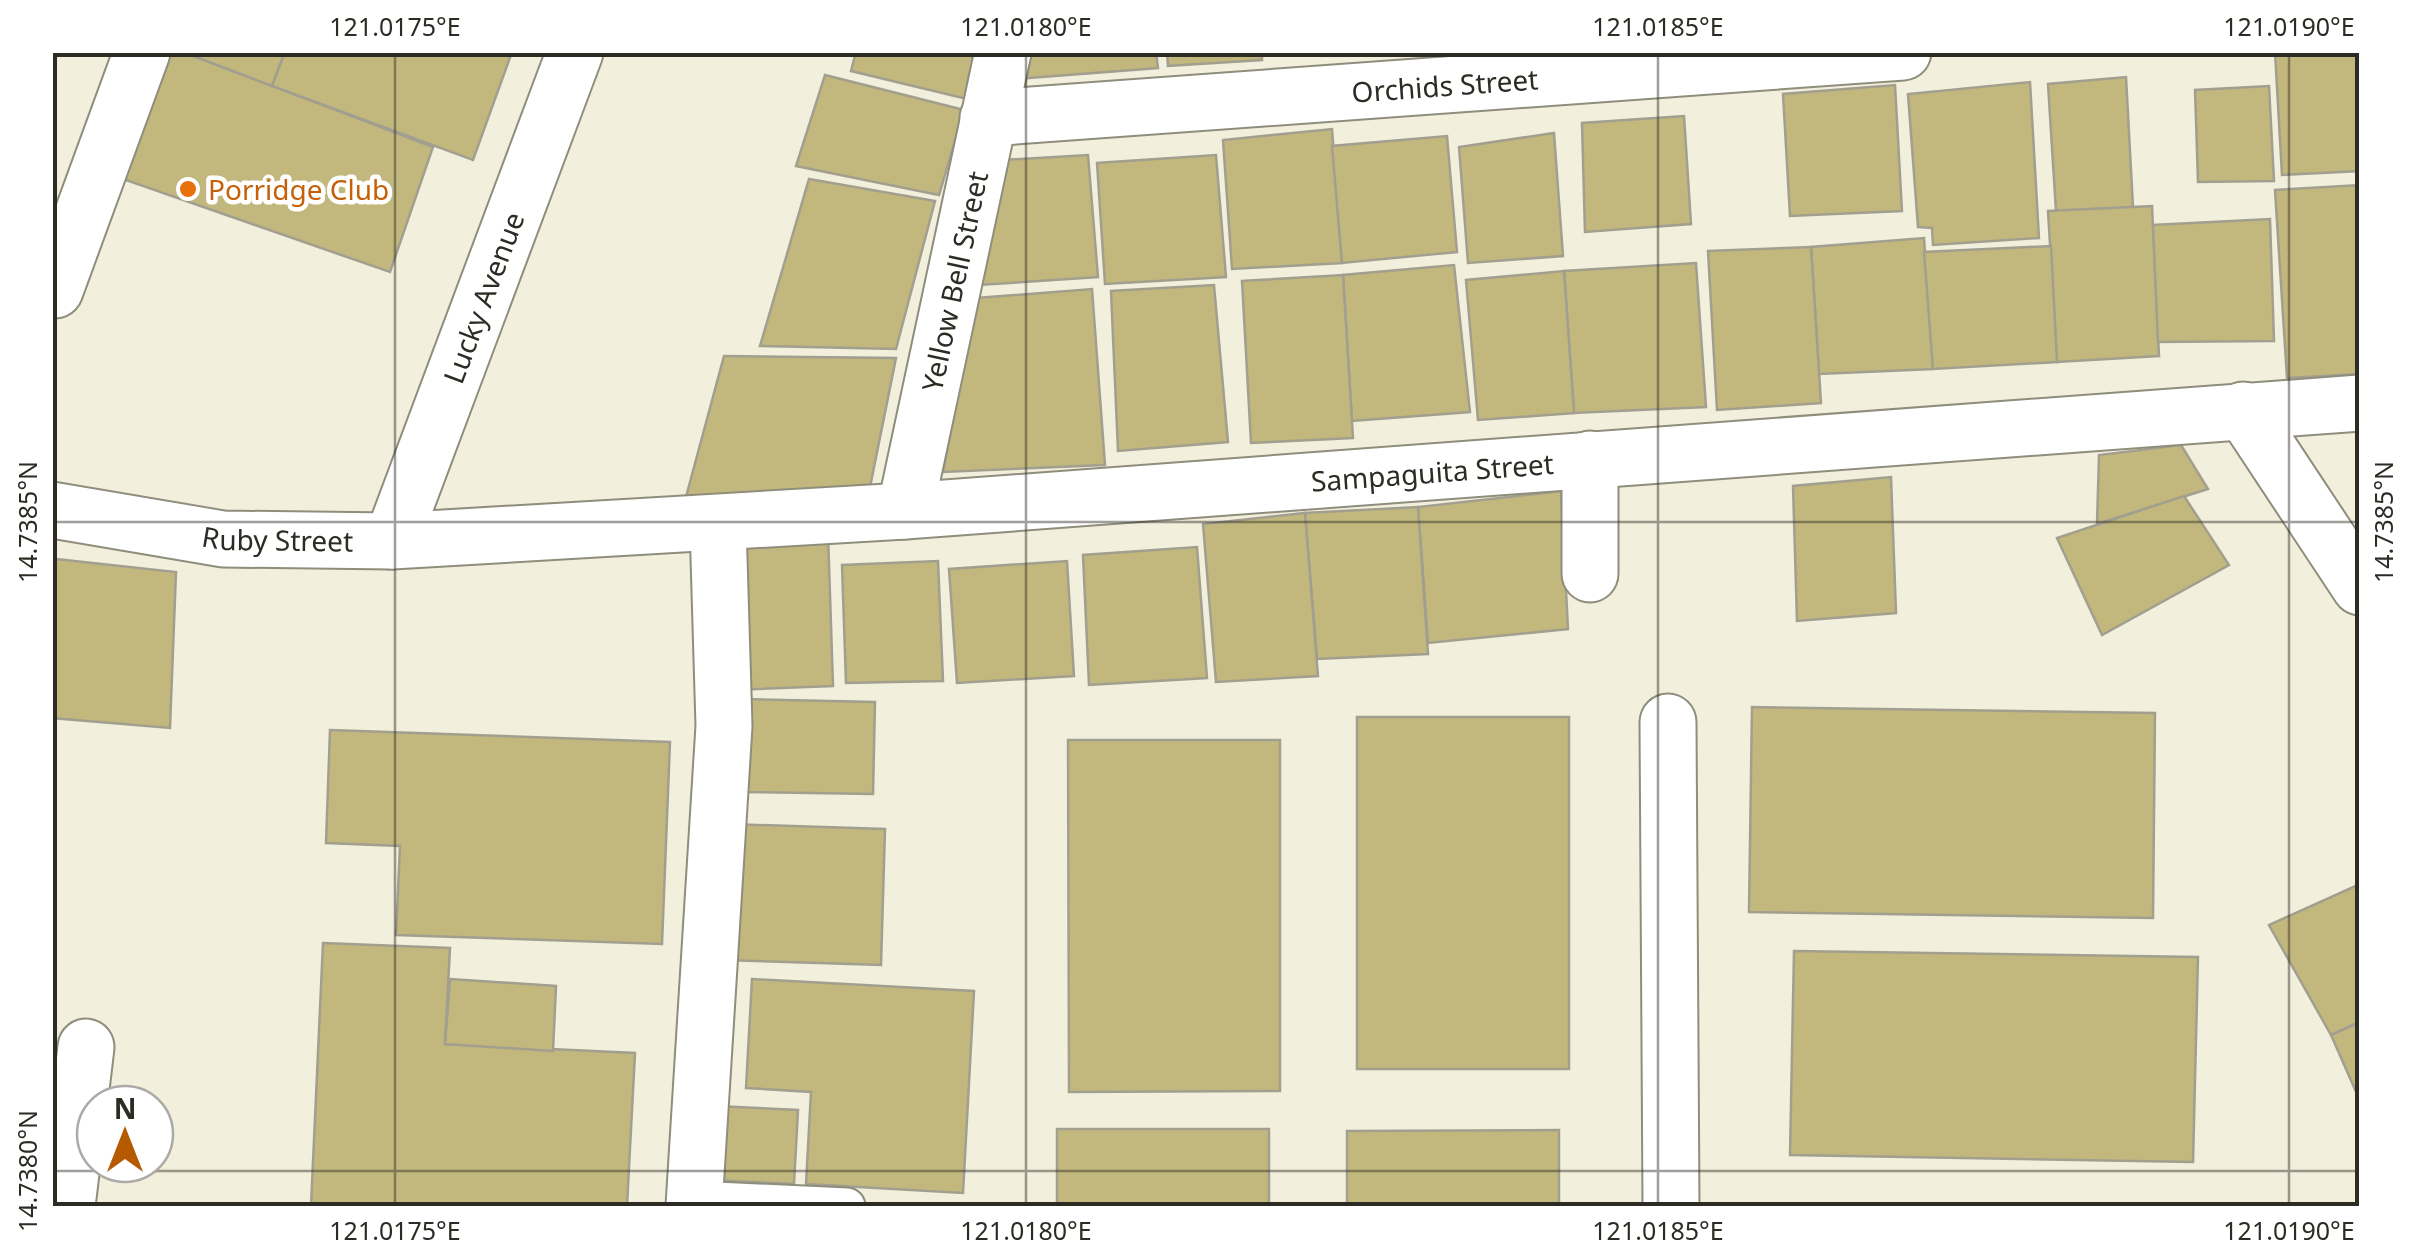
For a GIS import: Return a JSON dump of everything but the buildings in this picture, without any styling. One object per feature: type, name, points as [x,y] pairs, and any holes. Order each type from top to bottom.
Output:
[{"type":"street","points":[[55,290],[142,52]]},
{"type":"street","name":"Lucky Avenue","points":[[392,540],[574,52]]},
{"type":"street","name":"Yellow Bell Street","points":[[905,511],[1003,52]]},
{"type":"street","name":"Orchids Street","points":[[988,118],[1903,52]]},
{"type":"street","name":"Sampaguita Street","points":[[502,534],[905,511],[2360,403]]},
{"type":"street","points":[[2242,410],[2360,587]]},
{"type":"street","points":[[1590,459],[1590,574]]},
{"type":"street","name":"Ruby Street","points":[[52,510],[223,539],[392,540],[502,534]]},
{"type":"street","points":[[694,1203],[724,726],[718,524]]},
{"type":"street","points":[[1668,722],[1671,1206]]},
{"type":"street","points":[[68,1206],[86,1047]]},
{"type":"lane","points":[[694,1203],[847,1206]]},
{"type":"place","name":"Porridge Club","points":[[188,189]]}]
